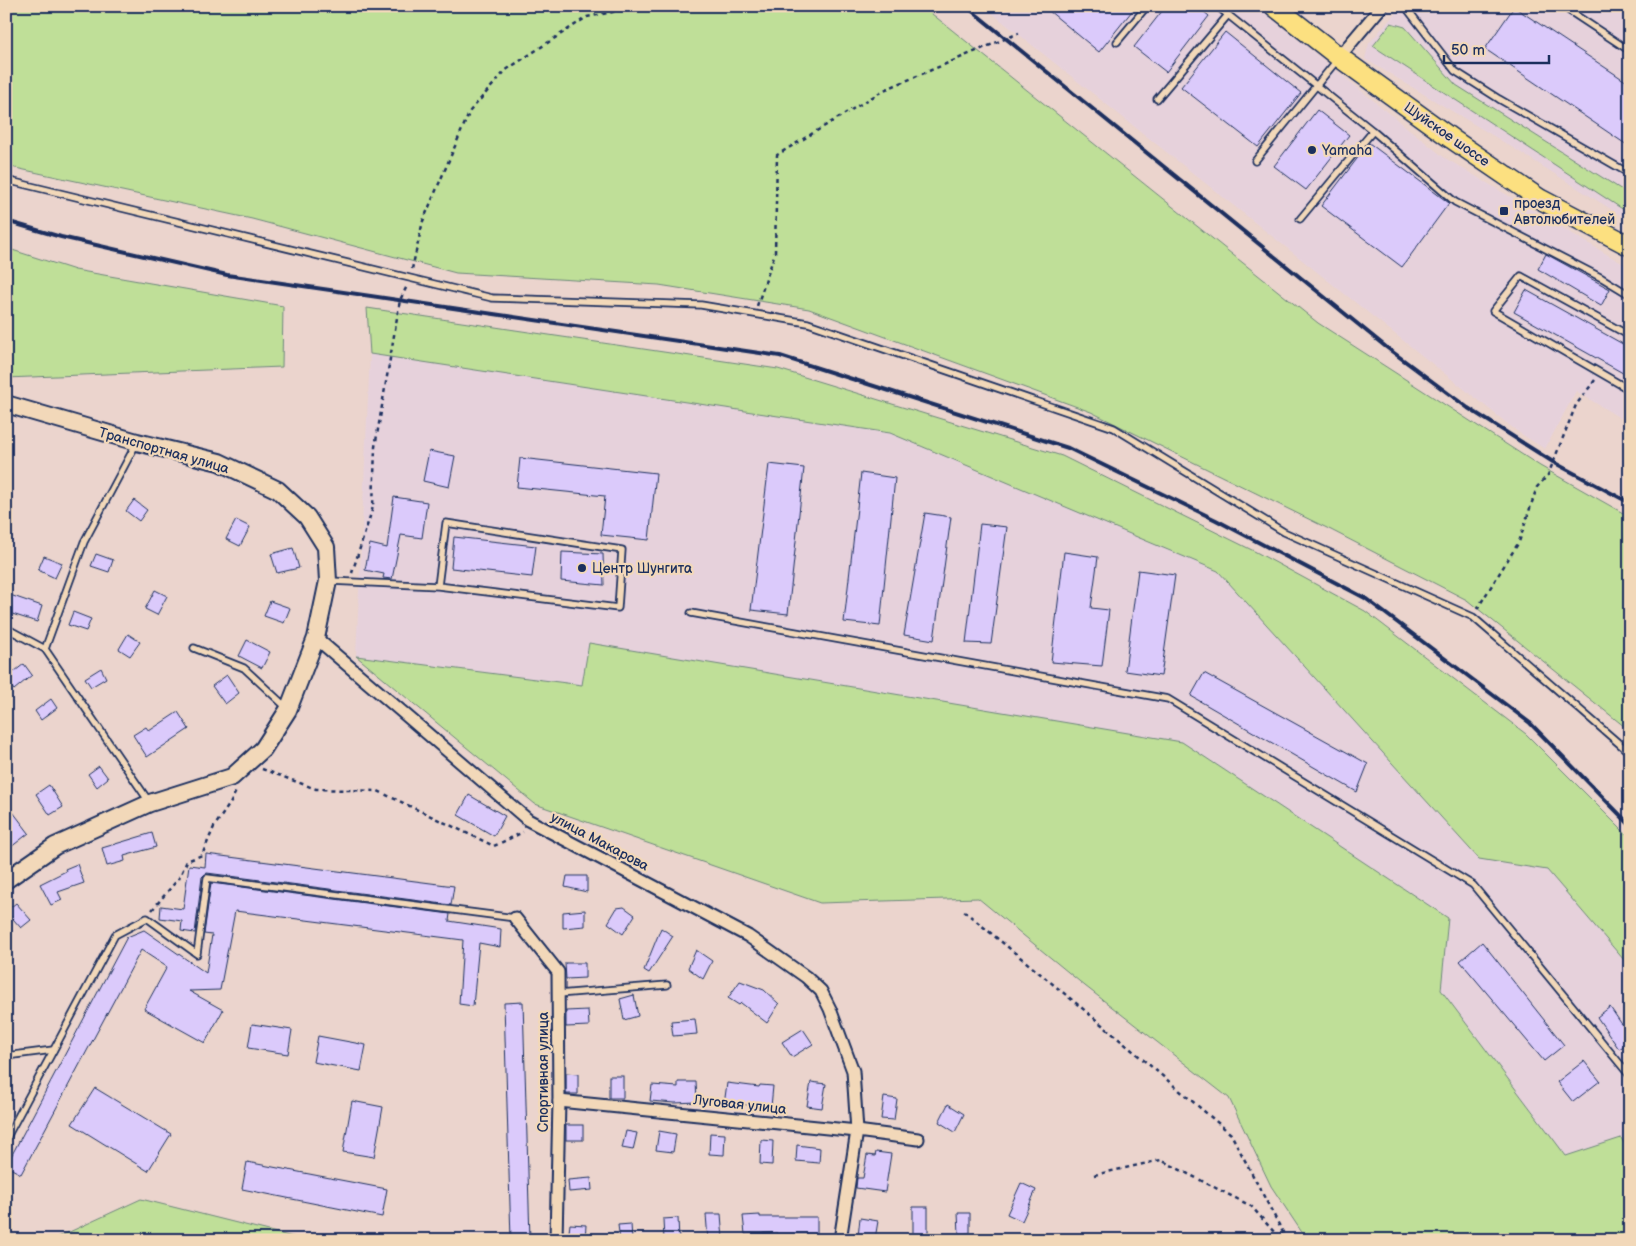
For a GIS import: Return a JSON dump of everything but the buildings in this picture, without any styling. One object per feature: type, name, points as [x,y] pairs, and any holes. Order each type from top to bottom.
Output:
[{"type":"main road","name":"Шуйское шоссе","points":[[1274,6],[1339,57],[1540,199],[1630,246]]},
{"type":"main road","name":"Транспортная улица","points":[[6,404],[137,442],[219,462],[278,490],[307,518],[326,547],[328,581],[316,638],[288,710],[263,749],[232,777],[150,803],[55,846],[6,880]]},
{"type":"street","points":[[1339,57],[1382,6]]},
{"type":"street","name":"улица Макарова","points":[[316,638],[528,820],[748,936],[806,977],[821,991],[854,1071],[856,1131],[840,1240]]},
{"type":"street","name":"Спортивная улица","points":[[515,918],[558,972],[559,1101],[556,1240]]},
{"type":"street","name":"Луговая улица","points":[[559,1101],[918,1138]]},
{"type":"lane","points":[[1117,42],[1147,6]]},
{"type":"lane","points":[[1217,6],[1373,131],[1455,202],[1630,294]]},
{"type":"lane","points":[[1405,6],[1455,71],[1499,99],[1630,174]]},
{"type":"lane","points":[[1567,6],[1568,10],[1630,51]]},
{"type":"lane","points":[[1157,99],[1228,15]]},
{"type":"lane","points":[[1255,161],[1339,57]]},
{"type":"lane","points":[[1300,220],[1373,131]]},
{"type":"lane","points":[[6,180],[492,298],[700,305],[808,323],[1114,428],[1284,532],[1473,617],[1630,753]]},
{"type":"lane","points":[[1630,336],[1521,276],[1493,311],[1630,390]]},
{"type":"lane","points":[[45,649],[84,542],[137,442]]},
{"type":"lane","points":[[328,581],[438,586],[618,608],[622,550],[446,524],[438,586]]},
{"type":"lane","points":[[690,613],[1168,699],[1473,885],[1630,1076]]},
{"type":"lane","points":[[6,628],[45,649],[150,803]]},
{"type":"lane","points":[[194,648],[244,668],[288,710]]},
{"type":"lane","points":[[6,1139],[115,935],[147,918],[197,954],[207,878],[515,918]]},
{"type":"lane","points":[[558,994],[667,985]]},
{"type":"lane","points":[[6,1056],[53,1050]]},
{"type":"path","points":[[349,582],[373,507],[375,447],[400,300],[410,278],[423,221],[470,111],[506,70],[587,17],[643,6]]},
{"type":"path","points":[[755,314],[775,253],[776,155],[884,90],[1019,33]]},
{"type":"path","points":[[1473,617],[1519,542],[1537,487],[1548,475],[1576,405],[1600,373]]},
{"type":"path","points":[[246,764],[316,789],[378,792],[494,846],[537,825]]},
{"type":"path","points":[[147,918],[155,905],[179,878],[187,861],[202,855],[214,827],[231,802],[237,787]]},
{"type":"path","points":[[964,912],[1088,1013],[1231,1134],[1288,1240]]},
{"type":"path","points":[[1094,1175],[1161,1160],[1251,1206],[1281,1240]]},
{"type":"shaded area","points":[[983,6],[1256,6],[1445,158],[1630,268],[1630,424],[1576,391],[1545,449],[1518,432]]},
{"type":"shaded area","points":[[1402,6],[1630,6],[1630,195],[1456,85],[1405,27],[1373,46],[1630,214],[1630,221],[1365,59],[1369,43]]},
{"type":"shaded area","points":[[370,354],[890,433],[1218,571],[1479,859],[1547,870],[1630,967],[1630,1153],[1620,1138],[1566,1157],[1441,990],[1448,917],[589,643],[582,685],[356,656]]},
{"type":"green space","points":[[6,6],[922,6],[1318,323],[1540,466],[1630,517],[1630,731],[1467,600],[1331,530],[1091,412],[809,309],[659,285],[456,273],[252,219],[6,166]]},
{"type":"green space","points":[[1391,23],[1405,27],[1456,85],[1630,195],[1630,214],[1373,46]]},
{"type":"green space","points":[[6,248],[75,270],[283,306],[282,367],[6,378]]},
{"type":"green space","points":[[367,308],[778,369],[1062,456],[1256,552],[1365,611],[1526,734],[1630,838],[1630,967],[1547,870],[1479,859],[1218,571],[890,433],[370,354]]},
{"type":"green space","points":[[589,643],[1182,742],[1448,918],[1441,990],[1566,1156],[1621,1138],[1630,1153],[1630,1240],[1307,1240],[1271,1186],[1229,1098],[1085,986],[978,898],[820,903],[535,804],[356,656],[582,685]]},
{"type":"green space","points":[[141,1199],[305,1240],[52,1240]]},
{"type":"railway","points":[[966,6],[1386,347],[1468,408],[1553,462],[1630,503]]},
{"type":"railway","points":[[6,221],[61,237],[227,275],[780,356],[1068,448],[1216,520],[1365,598],[1530,723],[1630,825]]},
{"type":"place","name":"Yamaha","points":[[1312,150]]},
{"type":"place","name":"проезд Автолюбителей","points":[[1504,211]]},
{"type":"place","name":"Центр Шунгита","points":[[582,568]]}]
